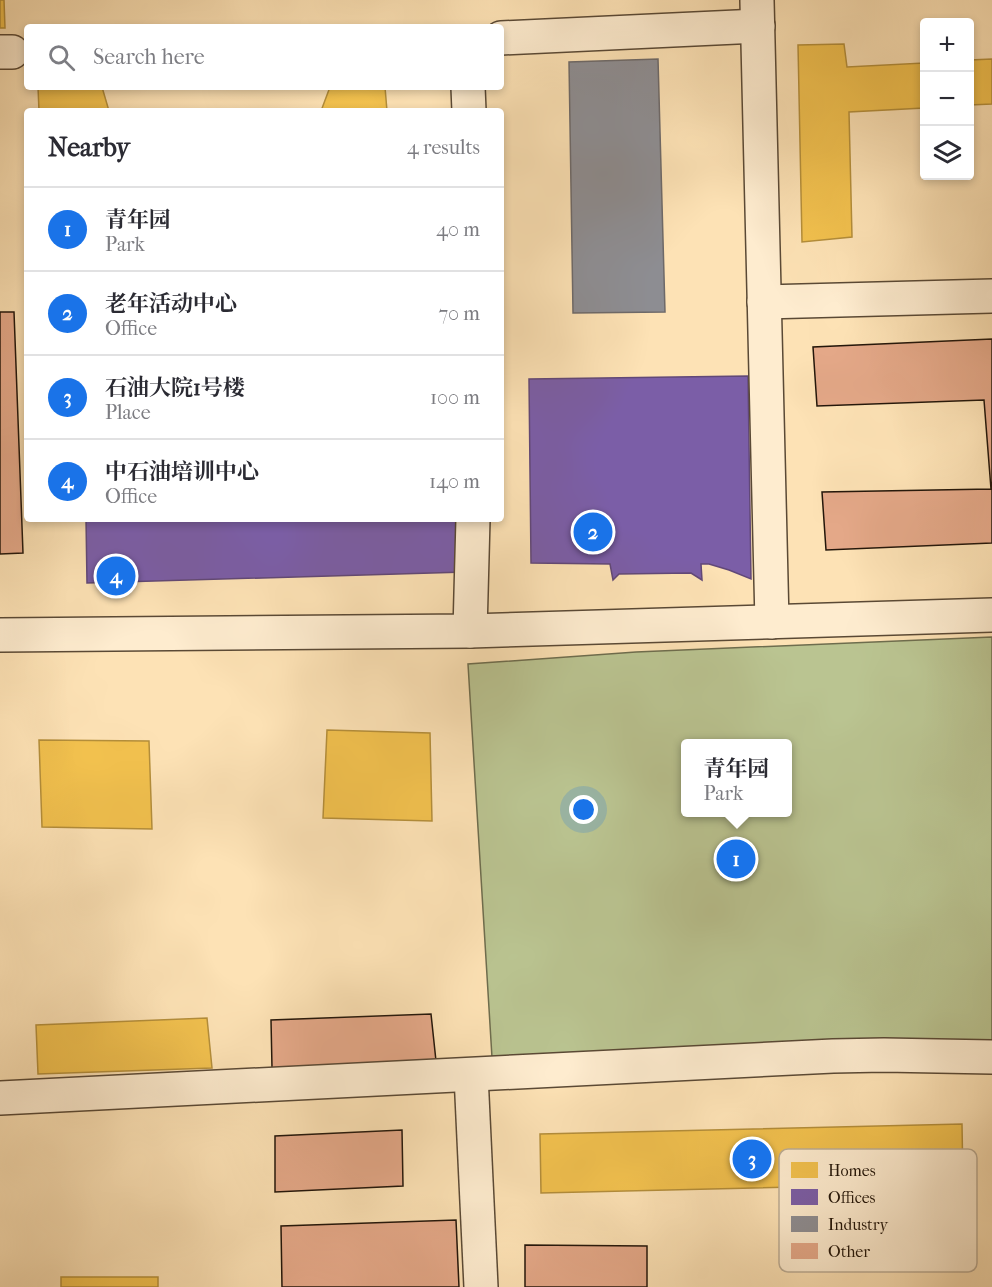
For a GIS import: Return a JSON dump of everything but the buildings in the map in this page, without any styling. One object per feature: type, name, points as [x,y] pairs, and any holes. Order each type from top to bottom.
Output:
[{"type":"street","points":[[504,38],[758,14],[772,622]]},
{"type":"street","points":[[468,90],[469,108]]},
{"type":"street","points":[[764,302],[992,296]]},
{"type":"street","points":[[470,631],[473,522]]},
{"type":"street","points":[[0,635],[470,631],[992,615]]},
{"type":"street","points":[[0,1098],[833,1056],[992,1057]]},
{"type":"street","points":[[471,1075],[481,1287]]},
{"type":"green space","points":[[992,637],[992,1054],[493,1074],[468,664],[636,652]]},
{"type":"place","name":"老年活动中心","points":[[593,532]]},
{"type":"place","name":"中石油培训中心","points":[[116,576]]},
{"type":"place","name":"青年园","points":[[736,859]]},
{"type":"place","name":"石油大院1号楼","points":[[752,1159]]}]
